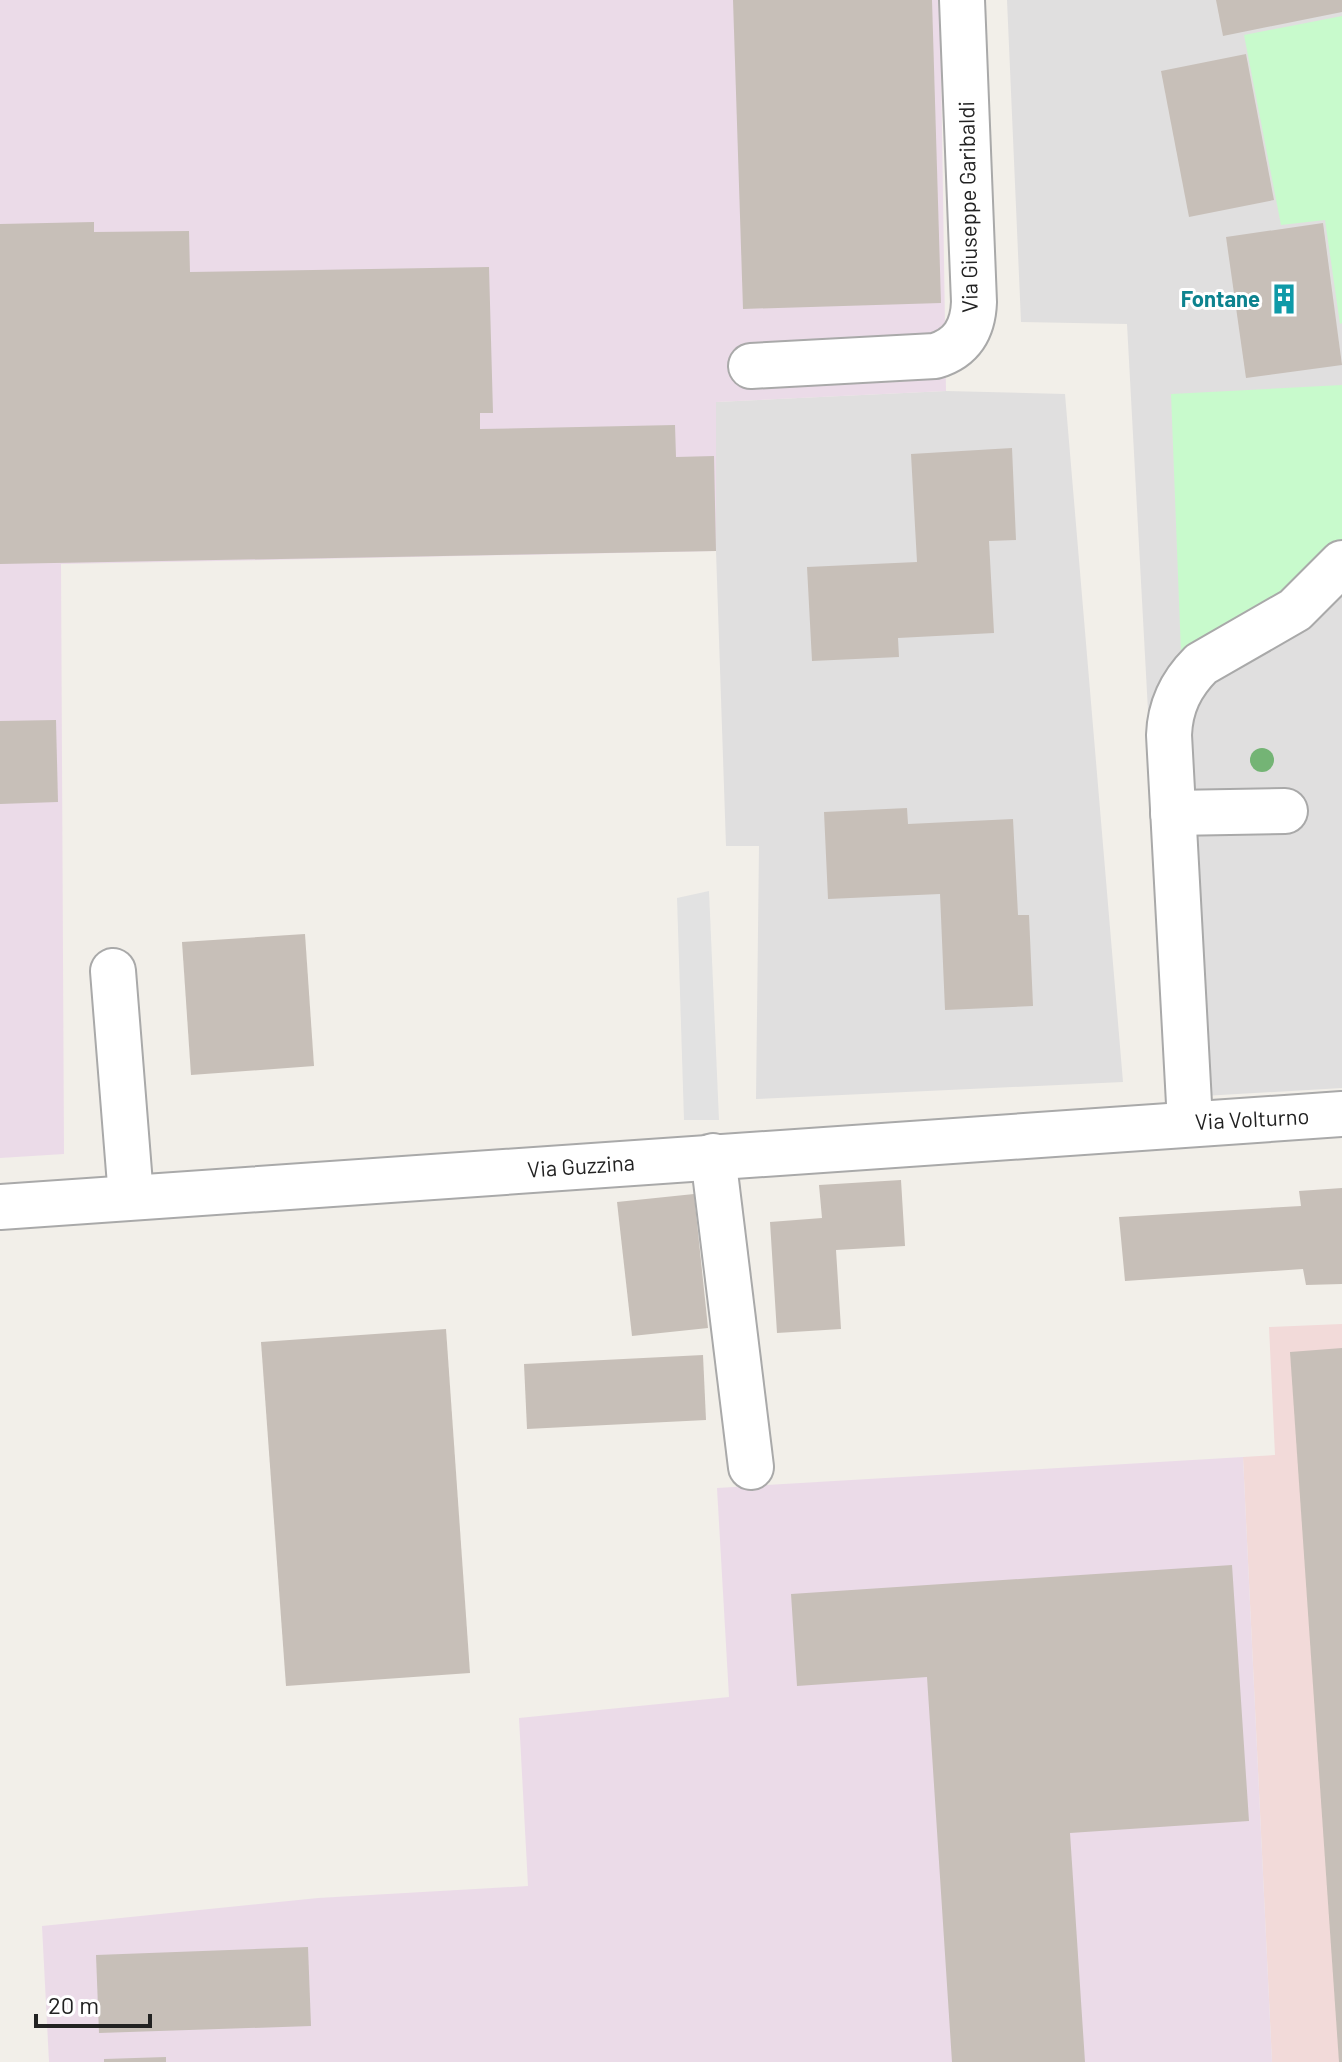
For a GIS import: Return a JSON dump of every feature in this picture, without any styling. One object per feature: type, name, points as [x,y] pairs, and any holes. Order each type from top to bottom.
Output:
[{"type":"street","name":"Via Giuseppe Garibaldi","points":[[751,366],[935,356],[954,348],[967,334],[974,302],[962,0]]},
{"type":"street","points":[[1176,1124],[1170,722],[1174,705],[1189,676],[1211,657],[1295,610],[1342,563]]},
{"type":"street","points":[[1173,813],[1285,811]]},
{"type":"street","points":[[113,971],[131,1197]]},
{"type":"street","name":"Via Volturno","points":[[1176,1124],[1342,1114]]},
{"type":"street","name":"Via Guzzina","points":[[0,1207],[1176,1124]]},
{"type":"street","points":[[713,1156],[751,1467]]},
{"type":"shaded area","points":[[0,0],[940,0],[946,391],[716,402],[716,551],[61,564],[64,1154],[0,1158]]},
{"type":"shaded area","points":[[1007,0],[1342,0],[1342,1088],[1169,1098],[1127,324],[1021,322]]},
{"type":"shaded area","points":[[946,391],[1065,394],[1123,1082],[756,1099],[759,846],[726,846],[716,551],[716,402]]},
{"type":"shaded area","points":[[709,891],[719,1120],[684,1120],[677,898]]},
{"type":"shaded area","points":[[1342,1324],[1342,2062],[1272,2062],[1243,1457],[1275,1455],[1269,1327]]},
{"type":"shaded area","points":[[1243,1457],[1272,2062],[49,2062],[42,1926],[318,1898],[528,1886],[519,1718],[729,1697],[717,1488]]},
{"type":"green space","points":[[1342,16],[1340,324],[1325,220],[1281,225],[1244,35]]},
{"type":"green space","points":[[1342,385],[1342,545],[1291,606],[1181,653],[1171,394]]},
{"type":"building","points":[[733,0],[932,0],[941,303],[743,309]]},
{"type":"building","points":[[1216,0],[1342,0],[1342,12],[1223,36]]},
{"type":"building","points":[[1246,54],[1274,200],[1189,217],[1161,71]]},
{"type":"building","points":[[94,222],[94,232],[189,231],[190,272],[489,267],[493,413],[480,413],[480,429],[675,425],[676,457],[714,456],[716,551],[0,564],[0,224]]},
{"type":"building","name":"Fontane","points":[[1323,223],[1342,365],[1246,378],[1226,237]]},
{"type":"building","points":[[1012,448],[1016,540],[989,541],[994,633],[898,638],[899,657],[812,661],[807,567],[917,562],[911,454]]},
{"type":"building","points":[[56,720],[58,802],[0,804],[0,721]]},
{"type":"building","points":[[907,808],[908,824],[1013,819],[1018,915],[1029,915],[1033,1006],[945,1010],[940,894],[828,899],[824,812]]},
{"type":"building","points":[[305,934],[314,1066],[191,1075],[182,942]]},
{"type":"building","points":[[901,1180],[905,1246],[836,1250],[841,1329],[777,1333],[770,1222],[822,1218],[819,1185]]},
{"type":"building","points":[[1342,1188],[1342,1284],[1306,1285],[1303,1269],[1125,1281],[1119,1217],[1301,1206],[1299,1191]]},
{"type":"building","points":[[694,1194],[708,1328],[632,1336],[617,1202]]},
{"type":"building","points":[[446,1329],[470,1673],[286,1686],[261,1342]]},
{"type":"building","points":[[1342,1348],[1342,2062],[1339,2062],[1290,1352]]},
{"type":"building","points":[[703,1355],[706,1420],[527,1429],[524,1364]]},
{"type":"building","points":[[1232,1565],[1249,1821],[1070,1833],[1085,2062],[952,2062],[927,1677],[797,1686],[791,1594]]},
{"type":"building","points":[[308,1947],[311,2026],[99,2033],[96,1955]]},
{"type":"building","points":[[166,2057],[166,2062],[104,2062],[104,2059]]},
{"type":"place","name":"Fontane","points":[[1284,299]]}]
